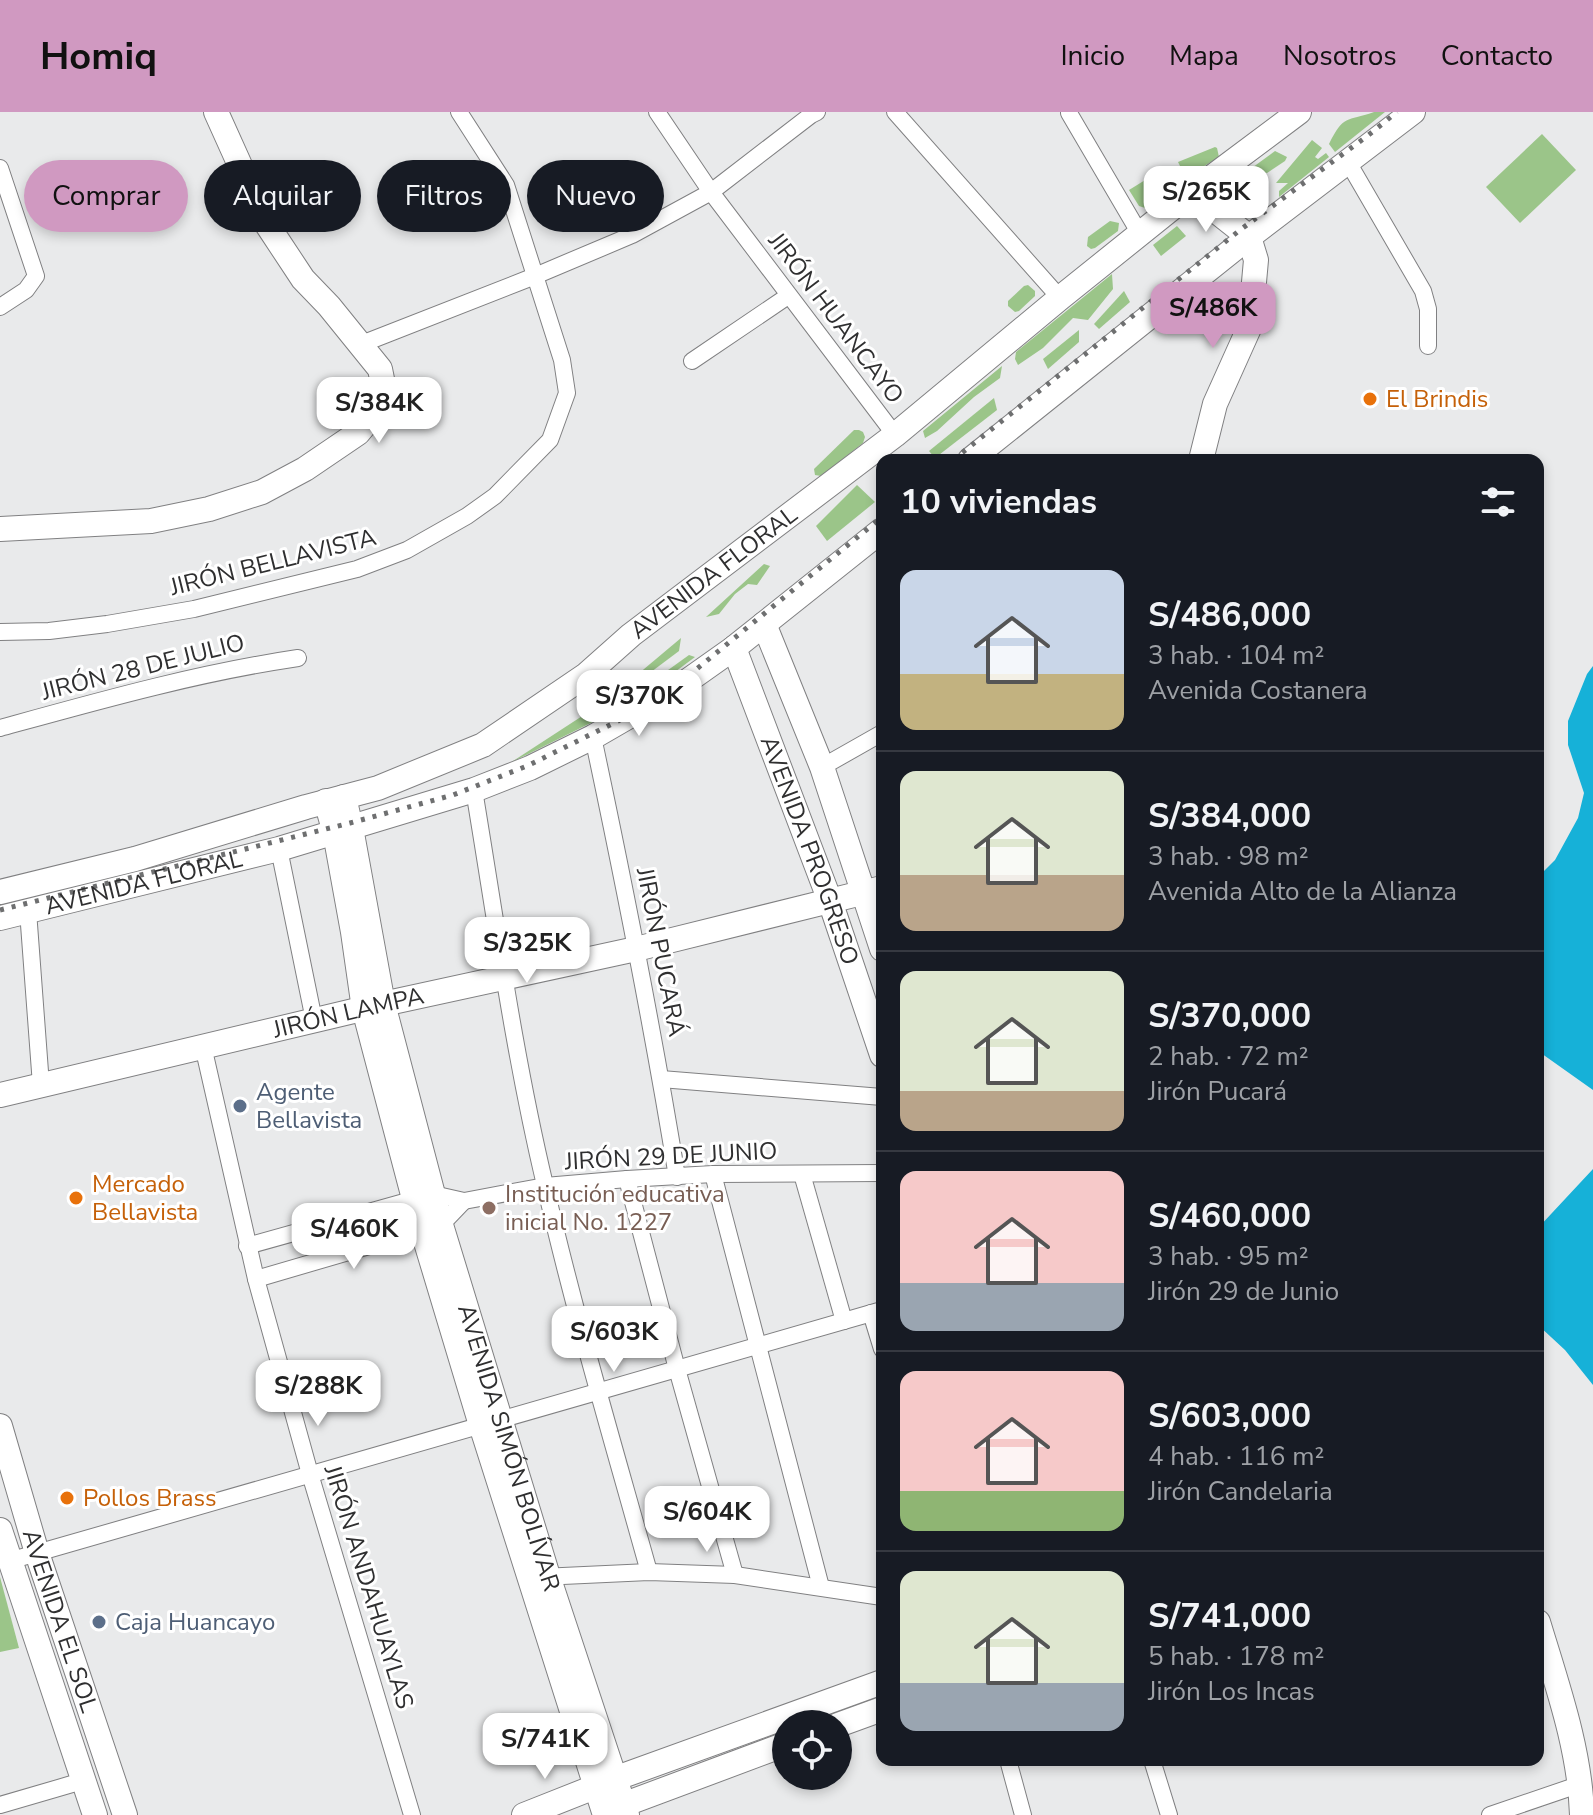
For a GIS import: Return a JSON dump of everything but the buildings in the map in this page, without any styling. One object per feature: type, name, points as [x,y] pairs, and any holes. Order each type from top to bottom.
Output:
[{"type":"street","points":[[0,529],[151,521],[209,509],[262,492],[305,469],[358,433],[382,404],[384,389],[380,369],[303,279],[266,223],[216,112]]},
{"type":"street","name":"JIRÓN BELLAVISTA","points":[[0,632],[49,631],[194,609],[357,569],[407,550],[467,516],[495,496],[550,440],[567,393],[562,360],[506,185],[459,112]]},
{"type":"street","name":"JIRÓN HUANCAYO","points":[[657,112],[711,192],[895,435]]},
{"type":"street","points":[[895,112],[1060,298]]},
{"type":"street","name":"AVENIDA FLORAL","points":[[0,892],[135,859],[378,788],[483,745],[586,675],[631,635],[895,435],[1192,192],[1299,112]]},
{"type":"street","points":[[978,454],[1249,237],[1413,112]]},
{"type":"street","points":[[359,345],[632,235],[711,192],[813,113]]},
{"type":"street","points":[[1069,113],[1140,234]]},
{"type":"street","points":[[1348,162],[1423,291],[1428,309],[1428,346]]},
{"type":"street","points":[[0,168],[36,276],[26,290],[0,307]]},
{"type":"street","points":[[1192,192],[1249,237],[1256,260],[1250,326],[1215,404],[1202,454]]},
{"type":"street","points":[[692,361],[788,296]]},
{"type":"street","name":"AVENIDA FLORAL","points":[[0,918],[279,849],[474,790],[530,768],[593,737],[676,689],[734,648],[876,535]]},
{"type":"street","name":"AVENIDA PROGRESO","points":[[764,624],[872,890],[876,914]]},
{"type":"street","name":"AVENIDA PROGRESO","points":[[734,648],[830,901],[876,1037]]},
{"type":"street","name":"JIRÓN 28 DE JULIO","points":[[0,728],[194,678],[298,658]]},
{"type":"street","points":[[822,767],[876,736]]},
{"type":"street","name":"JIRÓN PUCARÁ","points":[[593,737],[661,1079],[677,1177]]},
{"type":"street","points":[[474,790],[523,1083],[545,1186],[598,1392],[649,1572]]},
{"type":"street","name":"AVENIDA SIMÓN BOLÍVAR","points":[[335,799],[343,830],[353,932],[432,1227],[490,1423],[606,1783],[611,1812]]},
{"type":"street","points":[[279,849],[314,1020]]},
{"type":"street","name":"JIRÓN LAMPA","points":[[0,1095],[373,1006],[636,949],[872,890]]},
{"type":"street","points":[[28,911],[41,1085]]},
{"type":"street","name":"JIRÓN ANDAHUAYLAS","points":[[203,1046],[247,1246],[310,1474],[412,1815]]},
{"type":"street","points":[[661,1079],[876,1097]]},
{"type":"street","name":"JIRÓN 29 DE JUNIO","points":[[247,1246],[424,1196],[464,1201],[545,1186],[713,1174],[876,1173]]},
{"type":"street","points":[[713,1174],[821,1587]]},
{"type":"street","points":[[802,1174],[844,1321]]},
{"type":"street","points":[[627,1179],[735,1575]]},
{"type":"street","points":[[256,1279],[432,1227],[464,1201]]},
{"type":"street","points":[[9,1561],[876,1312]]},
{"type":"street","name":"AVENIDA EL SOL","points":[[0,1426],[37,1553],[125,1815]]},
{"type":"street","name":"AVENIDA EL SOL","points":[[0,1530],[95,1815]]},
{"type":"street","points":[[539,1577],[649,1572],[735,1575],[876,1596]]},
{"type":"street","points":[[1544,1642],[1569,1727],[1581,1784],[1582,1815]]},
{"type":"street","points":[[524,1815],[876,1684]]},
{"type":"street","points":[[852,1720],[876,1711]]},
{"type":"street","points":[[611,1812],[772,1749]]},
{"type":"street","points":[[1010,1766],[1023,1815]]},
{"type":"street","points":[[1154,1766],[1169,1815]]},
{"type":"street","points":[[0,1805],[72,1784]]},
{"type":"street","points":[[1490,1815],[1581,1784]]},
{"type":"green space","points":[[1374,112],[1385,112],[1335,152],[1329,144],[1342,123]]},
{"type":"green space","points":[[1542,134],[1576,170],[1520,223],[1486,187]]},
{"type":"green space","points":[[1312,140],[1322,148],[1315,157],[1318,159],[1326,153],[1329,157],[1279,197],[1279,191],[1288,183],[1276,183]]},
{"type":"green space","points":[[1215,147],[1219,157],[1185,176],[1178,162]]},
{"type":"green space","points":[[1275,151],[1287,157],[1285,161],[1267,173],[1249,170]]},
{"type":"green space","points":[[1163,169],[1175,187],[1150,207],[1139,206],[1129,190]]},
{"type":"green space","points":[[1110,221],[1119,223],[1118,231],[1095,248],[1087,246],[1088,237]]},
{"type":"green space","points":[[1177,226],[1186,236],[1161,256],[1153,245]]},
{"type":"green space","points":[[1112,274],[1113,289],[1088,320],[1073,318],[1043,348],[1018,365],[1016,352]]},
{"type":"green space","points":[[1028,285],[1035,291],[1035,296],[1015,312],[1008,306],[1008,301]]},
{"type":"green space","points":[[1124,291],[1130,302],[1099,329],[1094,324]]},
{"type":"green space","points":[[1079,330],[1079,342],[1048,369],[1043,359]]},
{"type":"green space","points":[[1002,366],[1000,378],[925,438],[923,431]]},
{"type":"green space","points":[[994,398],[997,410],[940,454],[929,451]]},
{"type":"green space","points":[[854,430],[863,432],[863,443],[821,476],[815,475],[814,469]]},
{"type":"green space","points":[[857,485],[875,502],[827,541],[816,526]]},
{"type":"green space","points":[[764,564],[770,566],[757,585],[748,584],[719,614],[706,617]]},
{"type":"green space","points":[[681,638],[679,651],[627,690],[625,685]]},
{"type":"green space","points":[[689,655],[695,657],[636,701],[632,696]]},
{"type":"green space","points":[[613,696],[619,709],[510,763]]},
{"type":"green space","points":[[0,1577],[19,1648],[0,1652]]},
{"type":"water","points":[[1593,666],[1593,1090],[1544,1055],[1544,871],[1555,860],[1578,818],[1584,793],[1568,745],[1568,721]]},
{"type":"water","points":[[1593,1169],[1593,1385],[1565,1350],[1544,1331],[1544,1222]]},
{"type":"railway","points":[[960,454],[1240,230],[1397,112]]},
{"type":"railway","points":[[0,910],[453,795],[527,766],[624,718],[693,672],[876,522]]},
{"type":"place","name":"El Brindis","points":[[1370,399]]},
{"type":"place","name":"Agente Bellavista","points":[[240,1106]]},
{"type":"place","name":"Mercado Bellavista","points":[[76,1198]]},
{"type":"place","name":"Institución educativa inicial No. 1227","points":[[489,1208]]},
{"type":"place","name":"Pollos Brass","points":[[67,1498]]},
{"type":"place","name":"Caja Huancayo","points":[[99,1622]]}]
